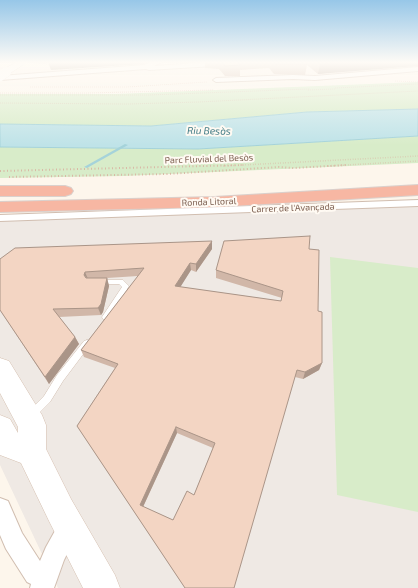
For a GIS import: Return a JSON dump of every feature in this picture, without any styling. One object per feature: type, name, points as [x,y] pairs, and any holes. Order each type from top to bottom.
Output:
[{"type":"highway","name":"Ronda Litoral","points":[[0,191],[121,190],[212,187],[309,183],[418,175]]},
{"type":"highway","name":"Ronda Litoral","points":[[0,207],[222,202],[418,190]]},
{"type":"street","name":"Carrer de l'Avançada","points":[[0,218],[418,203]]},
{"type":"street","points":[[0,369],[32,425],[30,451],[64,519],[102,588]]},
{"type":"street","points":[[0,429],[7,444],[30,451]]},
{"type":"street","points":[[0,509],[14,541],[39,581],[54,555],[64,519]]},
{"type":"lane","points":[[91,282],[121,282],[126,286],[122,296],[102,323]]},
{"type":"lane","points":[[28,418],[47,399],[60,378],[92,336]]},
{"type":"path","points":[[0,96],[197,95],[309,89]]},
{"type":"path","points":[[0,93],[221,90]]},
{"type":"path","points":[[0,103],[128,104],[199,102],[418,91]]},
{"type":"path","name":"Parc Fluvial del Besòs","points":[[0,171],[227,166],[418,156]]},
{"type":"path","points":[[8,176],[167,174],[418,161]]},
{"type":"shaded area","points":[[418,199],[418,588],[58,588],[0,465],[0,218],[306,208]]},
{"type":"green space","points":[[231,89],[418,89],[418,109],[307,112],[151,126],[0,124],[0,94],[116,94]]},
{"type":"green space","points":[[418,136],[418,163],[124,176],[0,178],[0,147],[198,149]]},
{"type":"green space","points":[[330,257],[418,268],[418,512],[337,495]]},
{"type":"water","name":"Riu Besòs","points":[[418,109],[418,136],[198,149],[0,147],[0,124],[151,126],[307,112]]},
{"type":"building","points":[[310,236],[309,249],[319,250],[318,311],[322,312],[322,363],[305,372],[297,370],[234,588],[185,588],[77,426],[118,364],[81,350],[144,268],[85,272],[84,275],[86,278],[107,278],[101,304],[98,308],[53,309],[75,337],[45,377],[0,310],[0,259],[15,248],[212,241],[196,264],[190,263],[175,286],[281,301],[283,291],[216,270],[224,241]],"holes":[[[176,427],[215,443],[194,495],[187,491],[173,520],[140,505]]]},
{"type":"waterway","points":[[86,167],[126,145]]}]
